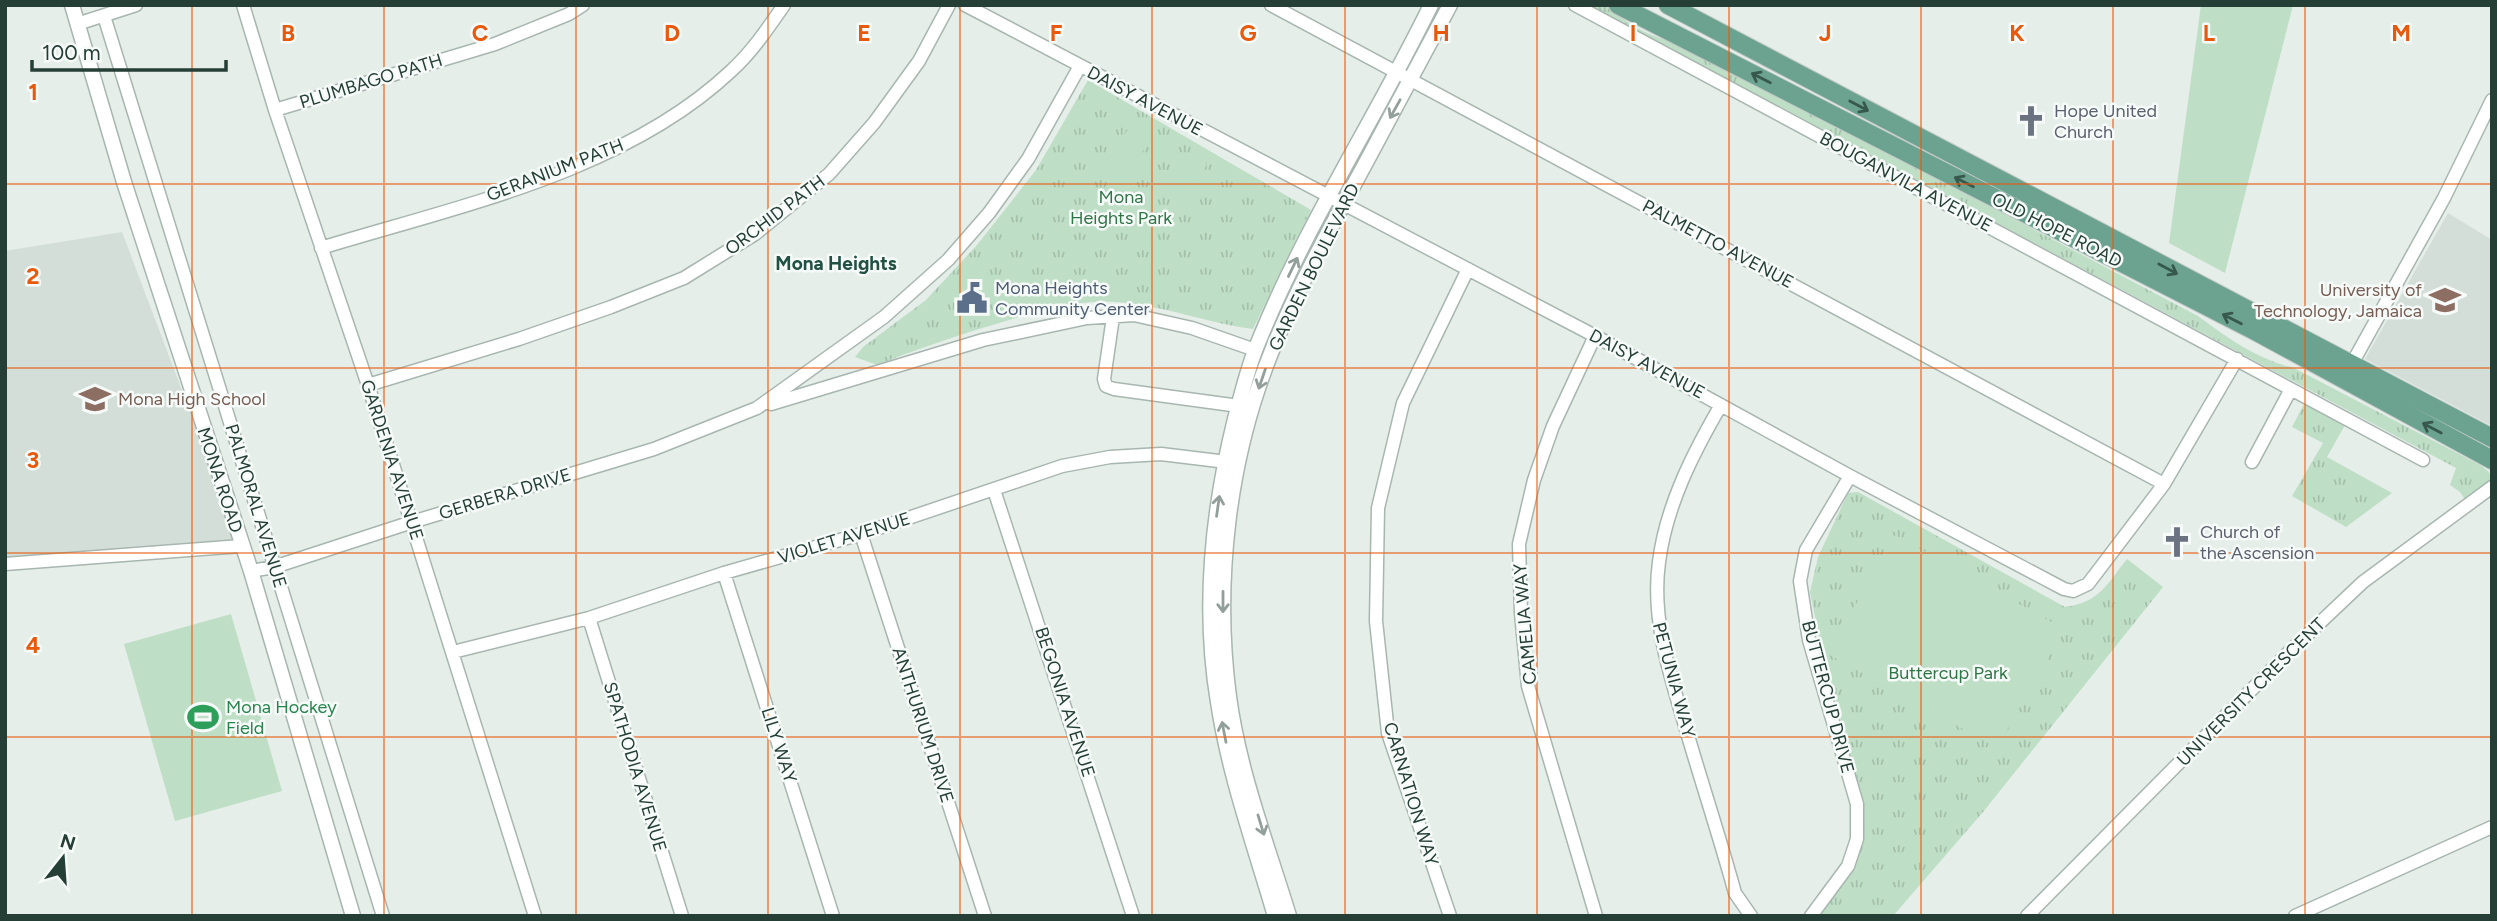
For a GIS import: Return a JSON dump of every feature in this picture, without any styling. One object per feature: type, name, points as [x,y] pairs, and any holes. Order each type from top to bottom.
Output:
[{"type":"main road","name":"OLD HOPE ROAD","points":[[1618,5],[2255,331],[2492,438]]},
{"type":"main road","name":"OLD HOPE ROAD","points":[[1668,5],[2347,372],[2492,460]]},
{"type":"street","name":"MONA ROAD","points":[[72,5],[124,182],[251,571],[353,916]]},
{"type":"street","points":[[77,23],[136,5]]},
{"type":"street","name":"GARDENIA AVENUE","points":[[243,5],[275,110],[368,385],[535,916]]},
{"type":"street","name":"PLUMBAGO PATH","points":[[275,110],[495,44],[569,14],[583,5]]},
{"type":"street","name":"GERANIUM PATH","points":[[321,248],[484,198],[558,173],[619,148],[678,114],[731,71],[757,43],[784,5]]},
{"type":"street","name":"ORCHID PATH","points":[[368,385],[519,339],[611,307],[684,278],[755,234],[829,174],[874,123],[919,61],[949,5]]},
{"type":"street","name":"DAISY AVENUE","points":[[965,5],[1595,336],[2055,585],[2073,591],[2088,584],[2164,484],[2237,359]]},
{"type":"street","name":"PALMETTO AVENUE","points":[[1271,5],[2164,484]]},
{"type":"street","name":"GARDEN BOULEVARD","points":[[1275,916],[1230,768],[1217,700],[1209,581],[1232,463],[1270,354],[1396,72],[1432,5]]},
{"type":"street","name":"GARDEN BOULEVARD","points":[[1289,916],[1249,786],[1230,699],[1224,643],[1223,575],[1239,405],[1255,350],[1293,266],[1411,80],[1450,5]]},
{"type":"street","name":"BOUGANVILA AVENUE","points":[[1575,5],[2423,460]]},
{"type":"street","name":"PALMORAL AVENUE","points":[[104,16],[383,916]]},
{"type":"street","name":"GERBERA DRIVE","points":[[757,408],[884,317],[948,260],[989,214],[1028,159],[1080,66]]},
{"type":"street","points":[[2347,372],[2444,198],[2492,100]]},
{"type":"street","name":"CARNATION WAY","points":[[1450,916],[1388,733],[1376,621],[1378,508],[1404,403],[1468,269]]},
{"type":"street","name":"GERBERA DRIVE","points":[[251,571],[275,567],[654,449],[757,408],[983,340],[1087,318],[1133,315],[1171,323],[1255,350]]},
{"type":"street","points":[[1113,317],[1104,379],[1107,386],[1239,405]]},
{"type":"street","name":"CAMELIA WAY","points":[[1595,336],[1553,426],[1534,480],[1519,544],[1521,613],[1528,687],[1596,916]]},
{"type":"street","points":[[2252,462],[2291,389]]},
{"type":"street","name":"PETUNIA WAY","points":[[1721,405],[1700,443],[1668,516],[1659,563],[1656,614],[1675,692],[1735,893],[1751,916]]},
{"type":"street","name":"VIOLET AVENUE","points":[[453,652],[589,618],[724,573],[861,534],[1062,466],[1110,457],[1161,454],[1232,463]]},
{"type":"street","name":"BUTTERCUP DRIVE","points":[[1811,916],[1848,866],[1857,839],[1857,804],[1809,640],[1800,581],[1806,550],[1850,476]]},
{"type":"street","name":"UNIVERSITY CRESCENT","points":[[2027,916],[2363,582],[2492,487]]},
{"type":"street","name":"BEGONIA AVENUE","points":[[994,489],[1133,916]]},
{"type":"street","name":"ANTHURIUM DRIVE","points":[[861,534],[985,916]]},
{"type":"street","points":[[5,564],[241,546]]},
{"type":"street","name":"LILY WAY","points":[[724,573],[833,916]]},
{"type":"street","name":"SPATHODIA AVENUE","points":[[589,618],[682,916]]},
{"type":"street","points":[[2295,916],[2492,827]]},
{"type":"shaded area","name":"University of Technology, Jamaica","points":[[2448,213],[2492,240],[2492,426],[2365,359]]},
{"type":"shaded area","name":"Mona High School","points":[[122,232],[241,546],[5,564],[5,251]]},
{"type":"green space","points":[[1588,5],[1607,5],[1626,21],[1646,32],[1690,48],[2198,316],[2256,354],[2294,368],[2480,465],[2489,472],[2491,479],[2485,488],[2466,501],[2460,492],[2450,485],[2456,468]]},
{"type":"green space","points":[[2201,5],[2293,5],[2225,273],[2169,243]]},
{"type":"green space","name":"Mona Heights Park","points":[[1088,80],[1311,210],[1253,329],[1133,304],[1081,303],[1029,314],[979,329],[877,365],[855,357],[863,347],[926,300],[977,245],[1036,170]]},
{"type":"green space","points":[[1135,116],[1156,127],[1126,182],[1105,170]]},
{"type":"green space","points":[[1190,155],[1207,164],[1189,198],[1171,189]]},
{"type":"green space","points":[[2305,402],[2345,425],[2327,457],[2392,493],[2346,527],[2292,496],[2323,443],[2292,427]]},
{"type":"green space","name":"Buttercup Park","points":[[1858,492],[2065,607],[2086,601],[2101,591],[2127,559],[2163,587],[1983,812],[1893,916],[1818,916],[1839,890],[1854,865],[1864,822],[1863,804],[1821,647],[1810,592],[1818,557],[1848,493]]},
{"type":"green space","points":[[1895,535],[2064,629],[1997,748],[1828,654]]},
{"type":"green space","name":"Mona Hockey Field","points":[[231,614],[282,791],[175,821],[124,644]]},
{"type":"place","name":"Hope United Church","points":[[2031,121]]},
{"type":"place","name":"Mona Heights Community Center","points":[[972,298]]},
{"type":"place","name":"University of Technology, Jamaica","points":[[2445,300]]},
{"type":"place","name":"Mona High School","points":[[95,399]]},
{"type":"place","name":"Church of the Ascension","points":[[2177,542]]},
{"type":"place","name":"Mona Hockey Field","points":[[203,717]]},
{"type":"district","name":"Mona Heights","points":[[836,263]]}]
